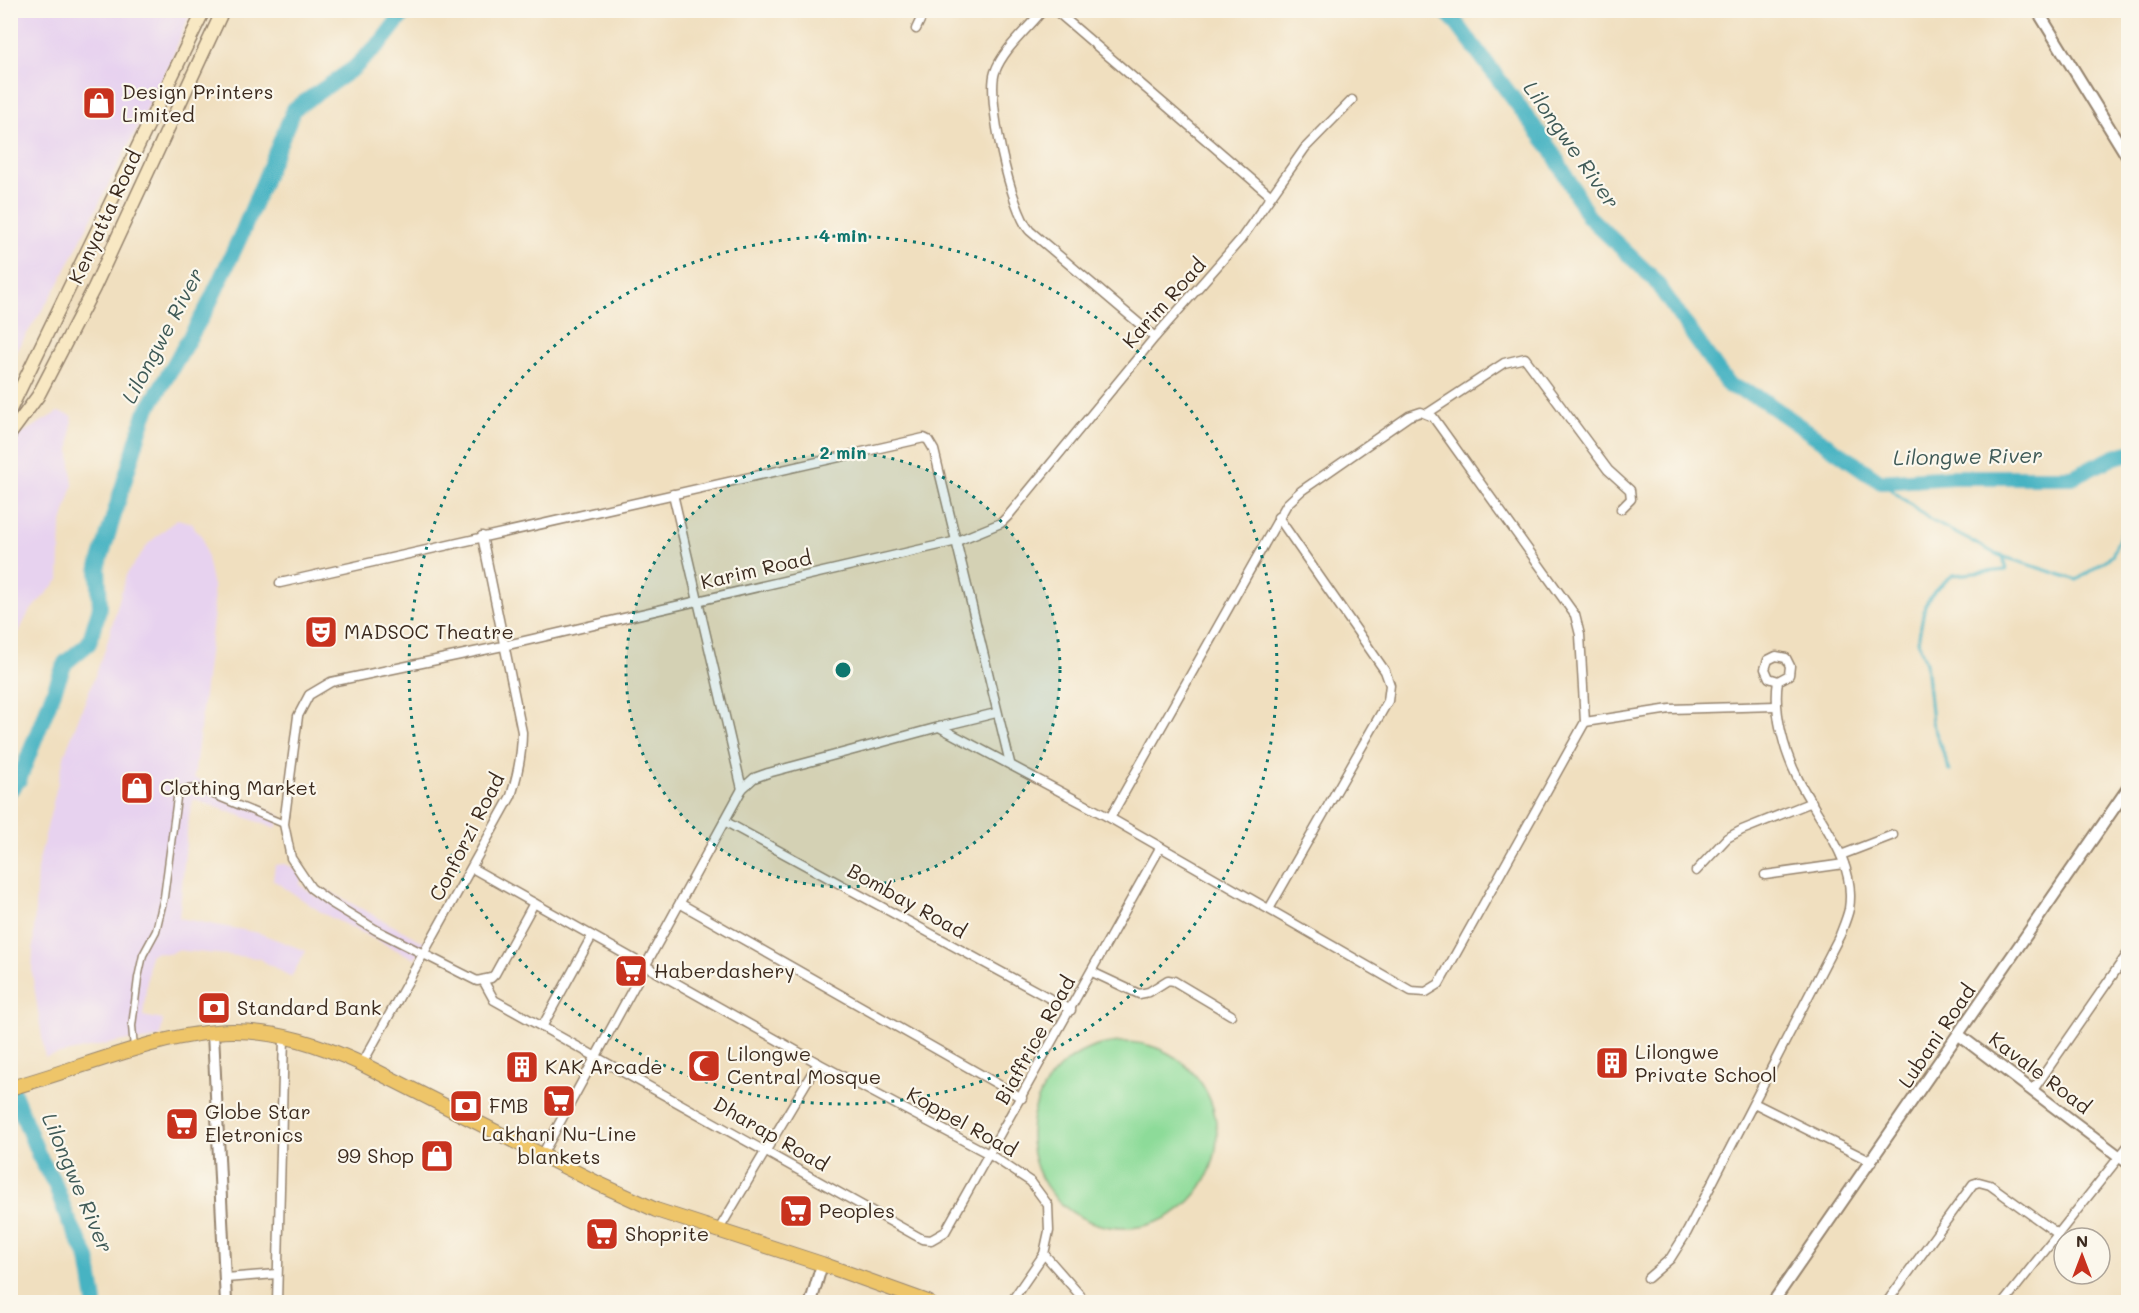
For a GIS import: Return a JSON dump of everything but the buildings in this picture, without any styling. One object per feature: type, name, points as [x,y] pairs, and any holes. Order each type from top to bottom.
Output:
[{"type":"highway","points":[[10,1088],[64,1074],[135,1050],[213,1033],[250,1032],[284,1037],[334,1051],[362,1064],[631,1199],[928,1302]]},
{"type":"main road","name":"Kenyatta Road","points":[[10,410],[204,10]]},
{"type":"main road","name":"Kenyatta Road","points":[[10,434],[38,396],[94,288],[223,10]]},
{"type":"street","points":[[916,29],[925,10]]},
{"type":"street","points":[[1043,10],[1001,61],[992,84],[1002,152],[1018,213],[1030,231],[1155,337]]},
{"type":"street","points":[[1055,10],[1271,196]]},
{"type":"street","points":[[2037,10],[2128,158]]},
{"type":"street","name":"Karim Road","points":[[483,980],[470,979],[376,930],[311,888],[291,858],[284,824],[298,716],[309,695],[331,682],[503,646],[957,541],[1001,523],[1155,337],[1219,266],[1305,148],[1352,100]]},
{"type":"street","points":[[1110,818],[1278,517],[1301,491],[1414,412],[1428,413],[1504,363],[1525,358],[1608,470],[1630,490],[1631,499],[1621,509]]},
{"type":"street","points":[[939,727],[1110,818],[1411,991],[1434,989],[1451,964],[1585,722],[1580,635],[1575,615],[1428,413]]},
{"type":"street","points":[[280,584],[482,536],[924,438],[934,450],[996,713],[1010,763]]},
{"type":"street","points":[[673,494],[742,789]]},
{"type":"street","points":[[1269,909],[1388,701],[1390,685],[1385,671],[1278,517]]},
{"type":"street","name":"Conforzi Road","points":[[362,1064],[511,796],[522,753],[522,732],[482,536]]},
{"type":"street","points":[[1648,1278],[1670,1259],[1688,1232],[1845,921],[1849,908],[1849,887],[1841,855],[1797,778],[1776,706],[1778,681]]},
{"type":"street","points":[[1585,722],[1670,708],[1776,706]]},
{"type":"street","points":[[542,1155],[742,789],[754,778],[768,773],[996,713]]},
{"type":"street","points":[[135,1050],[132,1026],[138,978],[143,955],[156,931],[164,897],[178,790],[197,788],[284,824]]},
{"type":"street","name":"Lubani Road","points":[[1773,1302],[1872,1162],[2128,788]]},
{"type":"street","points":[[1696,871],[1727,838],[1812,802]]},
{"type":"street","name":"Bombay Road","points":[[726,822],[1071,1010]]},
{"type":"street","points":[[1841,855],[1893,836]]},
{"type":"street","name":"Biaffrice Road","points":[[931,1240],[945,1232],[1160,848]]},
{"type":"street","points":[[1765,875],[1844,864]]},
{"type":"street","name":"Koppel Road","points":[[472,868],[818,1063],[989,1154],[1018,1173],[1041,1194],[1050,1219],[1044,1254],[1011,1302]]},
{"type":"street","points":[[483,980],[495,974],[534,903]]},
{"type":"street","points":[[681,904],[1022,1098]]},
{"type":"street","points":[[542,1027],[592,936]]},
{"type":"street","points":[[2033,1090],[2128,953]]},
{"type":"street","points":[[1092,972],[1139,994],[1149,992],[1168,980],[1174,981],[1231,1015]]},
{"type":"street","name":"Dharap Road","points":[[483,980],[494,1000],[922,1239],[931,1240]]},
{"type":"street","points":[[213,1033],[226,1302]]},
{"type":"street","name":"Kavale Road","points":[[1959,1035],[2125,1160]]},
{"type":"street","points":[[277,1302],[284,1037]]},
{"type":"street","points":[[718,1231],[818,1063]]},
{"type":"street","points":[[1754,1103],[1872,1162]]},
{"type":"street","points":[[2065,1226],[2125,1160],[2128,1146]]},
{"type":"street","points":[[1887,1302],[1973,1184],[1979,1182],[1990,1185],[2052,1230]]},
{"type":"street","points":[[2004,1302],[2052,1242]]},
{"type":"street","points":[[1044,1254],[1086,1302]]},
{"type":"street","points":[[811,1302],[822,1264]]},
{"type":"street","points":[[225,1278],[277,1274]]},
{"type":"shaded area","points":[[11,10],[191,11],[170,63],[58,285],[11,359]]},
{"type":"shaded area","points":[[58,412],[72,416],[70,453],[73,485],[61,526],[59,580],[29,612],[11,647],[11,444],[19,435]]},
{"type":"shaded area","name":"Clothing Market","points":[[177,519],[193,523],[195,530],[202,535],[213,586],[214,612],[194,778],[281,816],[276,828],[193,799],[188,822],[179,918],[259,933],[306,951],[291,977],[258,958],[176,950],[169,954],[155,952],[150,955],[143,1016],[163,1020],[160,1037],[134,1042],[128,1040],[45,1057],[32,972],[37,869],[65,753],[105,650],[126,575],[149,543]]},
{"type":"shaded area","points":[[284,864],[294,868],[301,878],[300,885],[317,897],[327,890],[425,943],[415,959],[324,914],[273,880],[275,865]]},
{"type":"green space","points":[[1124,1042],[1160,1049],[1190,1069],[1210,1099],[1217,1135],[1210,1171],[1190,1201],[1160,1221],[1124,1228],[1088,1221],[1058,1201],[1038,1171],[1031,1135],[1038,1099],[1058,1069],[1088,1049]]},
{"type":"waterway","name":"Lilongwe River","points":[[10,790],[19,780],[65,663],[89,643],[100,607],[98,567],[145,414],[207,308],[242,233],[294,109],[354,68],[382,41],[406,10]]},
{"type":"waterway","name":"Lilongwe River","points":[[1444,10],[1454,20],[1551,149],[1588,216],[1653,278],[1728,385],[1760,398],[1881,482],[1952,477],[2072,477],[2128,453]]},
{"type":"waterway","points":[[1881,482],[1932,521],[1998,555],[2077,580],[2112,556],[2128,516]]},
{"type":"waterway","points":[[1950,771],[1932,722],[1926,663],[1918,641],[1925,605],[1936,589],[1953,575],[2006,570],[2003,556]]},
{"type":"waterway","name":"Lilongwe River","points":[[10,1084],[39,1156],[55,1184],[67,1217],[88,1258],[95,1302]]},
{"type":"place","name":"Design Printers Limited","points":[[99,103]]},
{"type":"place","name":"MADSOC Theatre","points":[[321,632]]},
{"type":"place","name":"Clothing Market","points":[[137,788]]},
{"type":"place","name":"Haberdashery","points":[[631,971]]},
{"type":"place","name":"Standard Bank","points":[[214,1008]]},
{"type":"place","name":"Lilongwe Private School","points":[[1612,1063]]},
{"type":"place","name":"Lilongwe Central Mosque","points":[[704,1066]]},
{"type":"place","name":"KAK Arcade","points":[[522,1067]]},
{"type":"place","name":"Lakhani Nu-Line blankets","points":[[559,1101]]},
{"type":"place","name":"FMB","points":[[466,1106]]},
{"type":"place","name":"Globe Star Eletronics","points":[[182,1124]]},
{"type":"place","name":"99 Shop","points":[[437,1156]]},
{"type":"place","name":"Peoples","points":[[796,1211]]},
{"type":"place","name":"Shoprite","points":[[602,1234]]}]
